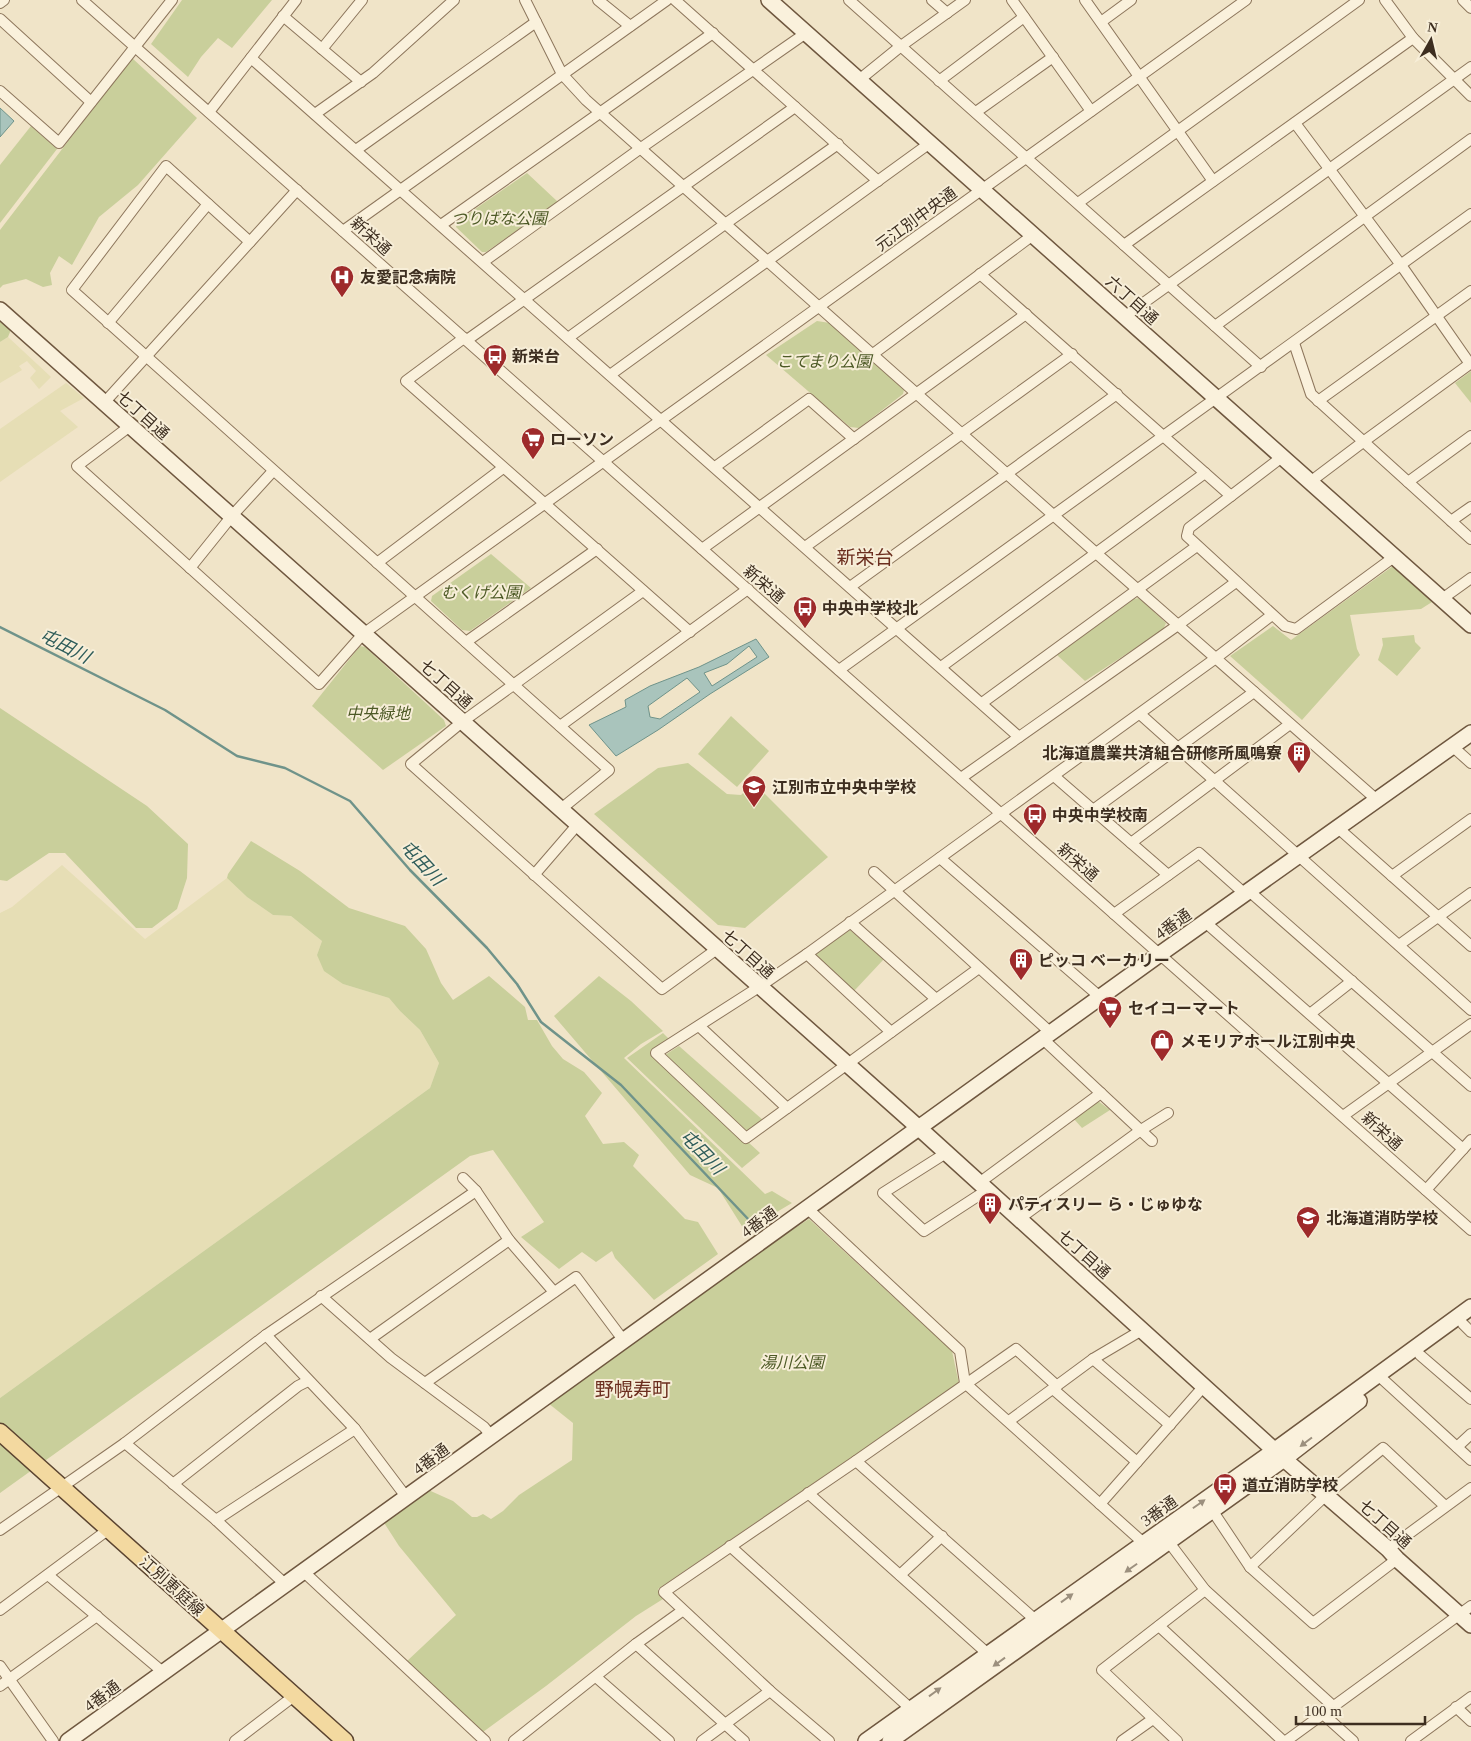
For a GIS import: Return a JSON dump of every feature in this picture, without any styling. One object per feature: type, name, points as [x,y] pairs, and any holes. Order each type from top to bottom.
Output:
[{"type":"main road","name":"江別恵庭線","points":[[0,1432],[345,1741]]},
{"type":"street","points":[[0,3],[4,0]]},
{"type":"street","name":"新栄通","points":[[82,0],[1471,1230]]},
{"type":"street","points":[[0,91],[59,143],[172,0]]},
{"type":"street","points":[[208,112],[296,0]]},
{"type":"street","points":[[322,49],[362,0]]},
{"type":"street","points":[[315,114],[373,72],[454,0]]},
{"type":"street","points":[[525,0],[562,74],[602,113],[1096,553],[1377,800]]},
{"type":"street","points":[[598,0],[630,26]]},
{"type":"street","points":[[343,231],[667,0]]},
{"type":"street","points":[[675,0],[878,181]]},
{"type":"street","name":"六丁目通","points":[[769,0],[1471,625]]},
{"type":"street","points":[[849,0],[1260,367]]},
{"type":"street","points":[[932,0],[947,13]]},
{"type":"street","points":[[858,80],[965,0]]},
{"type":"street","points":[[1012,0],[1091,111]]},
{"type":"street","points":[[1085,0],[1213,181]]},
{"type":"street","points":[[1101,22],[1131,0]]},
{"type":"street","name":"元江別中央通","points":[[190,568],[319,684],[363,634],[1246,0]]},
{"type":"street","points":[[1078,203],[1360,0]]},
{"type":"street","points":[[1385,0],[1413,38],[1471,96]]},
{"type":"street","points":[[1463,0],[1471,8]]},
{"type":"street","points":[[283,16],[360,82]]},
{"type":"street","points":[[939,81],[1024,17]]},
{"type":"street","points":[[0,19],[91,102]]},
{"type":"street","points":[[356,150],[536,22]]},
{"type":"street","points":[[441,225],[713,33]]},
{"type":"street","points":[[483,262],[641,148],[806,33]]},
{"type":"street","points":[[1124,245],[1413,38]]},
{"type":"street","points":[[251,58],[1020,737]]},
{"type":"street","points":[[976,112],[1053,58]]},
{"type":"street","points":[[1124,316],[1471,67]]},
{"type":"street","points":[[690,632],[406,381],[795,107]]},
{"type":"street","points":[[1295,122],[1401,265],[1471,364],[1310,482]]},
{"type":"street","points":[[1214,326],[1471,139]]},
{"type":"street","points":[[610,375],[930,143]]},
{"type":"street","points":[[568,338],[838,144]]},
{"type":"street","points":[[250,242],[166,166],[72,290],[609,770],[561,810]]},
{"type":"street","points":[[104,403],[297,190]]},
{"type":"street","points":[[108,323],[208,204]]},
{"type":"street","points":[[839,670],[1471,214]]},
{"type":"street","points":[[873,354],[1033,235]]},
{"type":"street","points":[[980,274],[1232,496]]},
{"type":"street","points":[[1318,401],[1471,291]]},
{"type":"street","name":"七丁目通","points":[[0,310],[919,1128],[1279,1454],[1392,1554],[1465,1610],[1471,1625]]},
{"type":"street","points":[[702,549],[1026,314]]},
{"type":"street","points":[[1294,343],[1311,394],[1471,539]]},
{"type":"street","points":[[805,547],[1072,354]]},
{"type":"street","points":[[850,587],[1117,394]]},
{"type":"street","points":[[715,468],[809,400],[854,439]]},
{"type":"street","points":[[130,426],[77,466],[190,568],[231,516],[273,471]]},
{"type":"street","points":[[1408,482],[1471,436]]},
{"type":"street","points":[[1282,457],[1189,528],[1187,536],[1272,615],[1285,626],[1296,629],[1394,557]]},
{"type":"street","points":[[377,563],[503,468]]},
{"type":"street","points":[[941,667],[1205,473]]},
{"type":"street","points":[[1451,521],[1471,507]]},
{"type":"street","points":[[982,703],[1197,546]]},
{"type":"street","points":[[466,642],[597,549]]},
{"type":"street","points":[[1442,599],[1471,578]]},
{"type":"street","points":[[961,778],[1236,582]]},
{"type":"street","points":[[643,590],[462,722],[411,764],[662,989],[717,949]]},
{"type":"street","points":[[560,726],[748,590]]},
{"type":"street","points":[[980,968],[746,1138],[656,1053],[807,954],[1140,714],[1272,615]]},
{"type":"street","points":[[1093,810],[1254,692]]},
{"type":"street","points":[[1140,714],[1471,1010]]},
{"type":"street","points":[[1131,843],[1290,724]]},
{"type":"street","name":"4番通","points":[[68,1741],[1471,732]]},
{"type":"street","points":[[1452,746],[1471,763]]},
{"type":"street","points":[[1054,776],[1168,875]]},
{"type":"street","points":[[1392,876],[1471,819]]},
{"type":"street","points":[[534,875],[578,824]]},
{"type":"street","points":[[1338,828],[1471,946]]},
{"type":"street","points":[[1114,914],[1199,853],[1352,981],[1471,1086]]},
{"type":"street","points":[[940,858],[1100,997]]},
{"type":"street","points":[[874,872],[980,968],[1100,1093],[1152,1141]]},
{"type":"street","points":[[1399,945],[1471,894]]},
{"type":"street","points":[[850,922],[936,999]]},
{"type":"street","points":[[1206,922],[1463,1149]]},
{"type":"street","points":[[807,954],[891,1032]]},
{"type":"street","points":[[1310,1014],[1352,981]]},
{"type":"street","points":[[1343,1116],[1471,1024]]},
{"type":"street","points":[[699,1026],[787,1108]]},
{"type":"street","points":[[946,1153],[883,1193],[924,1231],[1100,1093]]},
{"type":"street","points":[[1019,1219],[1141,1130],[1168,1113]]},
{"type":"street","points":[[1426,1190],[1471,1140]]},
{"type":"street","points":[[463,1178],[476,1191],[510,1240],[554,1292]]},
{"type":"street","points":[[0,1530],[125,1443],[266,1335],[476,1191]]},
{"type":"street","points":[[808,1209],[960,1351],[965,1383],[1009,1420],[1149,1547]]},
{"type":"street","points":[[370,1339],[510,1240]]},
{"type":"street","points":[[425,1384],[576,1277],[624,1341]]},
{"type":"street","points":[[321,1296],[391,1358],[484,1427],[492,1437]]},
{"type":"street","name":"3番通","points":[[890,1741],[1041,1624],[1279,1454],[1381,1378],[1471,1307]]},
{"type":"street","name":"3番通","points":[[1381,1378],[1468,1325]]},
{"type":"street","points":[[1009,1420],[1093,1359],[1142,1330]]},
{"type":"street","points":[[266,1335],[355,1430],[407,1498]]},
{"type":"street","points":[[829,1741],[770,1691],[682,1611],[664,1592],[1016,1349],[1055,1388],[1137,1462]]},
{"type":"street","points":[[1420,1355],[1471,1399]]},
{"type":"street","points":[[1093,1359],[1170,1425]]},
{"type":"street","points":[[1381,1378],[1471,1460]]},
{"type":"street","points":[[173,1484],[298,1386],[308,1381]]},
{"type":"street","points":[[1100,1504],[1204,1386]]},
{"type":"street","points":[[216,1520],[355,1430]]},
{"type":"street","points":[[1456,1447],[1471,1434]]},
{"type":"street","points":[[125,1443],[216,1520],[286,1585]]},
{"type":"street","points":[[1250,1568],[1326,1495],[1383,1448],[1445,1506]]},
{"type":"street","name":"3番通","points":[[1149,1547],[1168,1541],[1212,1510],[1279,1454]]},
{"type":"street","points":[[856,1461],[1041,1624]]},
{"type":"street","points":[[1212,1510],[1250,1568],[1313,1623],[1445,1506],[1471,1488]]},
{"type":"street","points":[[808,1493],[988,1654]]},
{"type":"street","points":[[0,1610],[109,1529]]},
{"type":"street","points":[[900,1575],[942,1536]]},
{"type":"street","points":[[1168,1541],[1205,1590],[1333,1706]]},
{"type":"street","points":[[730,1546],[911,1709]]},
{"type":"street","points":[[304,1572],[485,1741]]},
{"type":"street","points":[[48,1575],[164,1673]]},
{"type":"street","points":[[1177,1741],[1102,1670],[1205,1590]]},
{"type":"street","points":[[1158,1626],[1284,1741],[1465,1610]]},
{"type":"street","points":[[514,1741],[636,1644],[682,1611]]},
{"type":"street","points":[[0,1686],[97,1616]]},
{"type":"street","name":"3番通","points":[[866,1741],[988,1654],[1041,1624]]},
{"type":"street","points":[[636,1644],[744,1741]]},
{"type":"street","points":[[0,1666],[53,1741]]},
{"type":"street","points":[[596,1677],[669,1741]]},
{"type":"street","points":[[702,1741],[770,1691]]},
{"type":"street","points":[[235,1741],[294,1696]]},
{"type":"street","points":[[1416,1740],[1471,1697]]},
{"type":"street","points":[[1456,1708],[1471,1721]]},
{"type":"street","points":[[1323,1714],[1353,1741]]},
{"type":"street","points":[[1122,1741],[1153,1719]]},
{"type":"shaded area","points":[[8,337],[51,377],[39,389],[30,378],[36,371],[27,361],[19,366],[22,370],[0,383],[0,342]]},
{"type":"shaded area","points":[[66,383],[84,398],[60,411],[78,427],[0,482],[0,429]]},
{"type":"shaded area","points":[[62,865],[145,939],[227,878],[247,897],[273,915],[291,916],[322,941],[317,955],[343,984],[389,998],[420,1030],[439,1063],[430,1088],[0,1398],[0,913],[12,907]]},
{"type":"green space","points":[[182,0],[272,0],[232,48],[218,38],[201,57],[188,77],[151,44]]},
{"type":"green space","points":[[132,58],[197,118],[138,185],[99,217],[72,265],[59,256],[50,273],[52,285],[43,287],[26,279],[3,285],[0,288],[0,230]]},
{"type":"green space","points":[[31,126],[57,149],[0,223],[0,165]]},
{"type":"green space","name":"つりばな公園","points":[[527,173],[558,202],[486,252],[482,252],[456,227],[458,221]]},
{"type":"green space","points":[[0,316],[12,327],[8,337],[0,342]]},
{"type":"green space","name":"こてまり公園","points":[[817,321],[830,323],[904,390],[903,394],[859,428],[850,427],[766,355]]},
{"type":"green space","points":[[1471,371],[1471,403],[1455,383]]},
{"type":"green space","name":"むくげ公園","points":[[491,554],[531,588],[470,631],[462,630],[431,601],[432,596]]},
{"type":"green space","points":[[1393,566],[1432,602],[1421,609],[1350,615],[1360,655],[1302,720],[1230,656],[1273,626],[1291,640]]},
{"type":"green space","points":[[1139,598],[1166,623],[1163,630],[1085,681],[1057,655],[1134,599]]},
{"type":"green space","points":[[1414,635],[1415,642],[1421,648],[1397,676],[1378,660],[1383,645],[1382,638]]},
{"type":"green space","name":"中央緑地","points":[[360,646],[365,647],[444,720],[446,726],[383,770],[312,706]]},
{"type":"green space","points":[[0,708],[147,806],[188,844],[187,878],[177,909],[152,928],[136,928],[65,853],[49,853],[7,881],[0,880]]},
{"type":"green space","points":[[731,716],[769,751],[737,787],[698,754]]},
{"type":"green space","points":[[688,763],[727,794],[741,795],[754,783],[828,857],[745,928],[718,925],[594,814],[658,768]]},
{"type":"green space","points":[[251,841],[300,871],[349,908],[405,926],[426,949],[441,983],[453,1000],[489,976],[525,1007],[528,1020],[537,1020],[552,1046],[563,1059],[584,1072],[602,1093],[585,1116],[603,1144],[624,1142],[639,1155],[633,1166],[685,1219],[698,1222],[718,1254],[654,1300],[615,1258],[612,1251],[596,1262],[582,1252],[559,1269],[521,1237],[544,1222],[493,1150],[470,1156],[0,1493],[0,1398],[430,1088],[439,1063],[420,1030],[389,998],[343,984],[324,971],[317,955],[322,941],[291,916],[273,915],[247,897],[227,878]]},
{"type":"green space","points":[[850,930],[884,959],[854,991],[816,957],[816,953]]},
{"type":"green space","points":[[599,976],[631,1001],[663,1031],[641,1044],[624,1058],[765,1194],[772,1191],[792,1203],[745,1231],[718,1188],[690,1175],[554,1016]]},
{"type":"green space","points":[[663,1033],[671,1041],[652,1054],[760,1153],[742,1168],[627,1058]]},
{"type":"green space","points":[[679,1046],[764,1121],[746,1133],[665,1055]]},
{"type":"green space","points":[[1098,1101],[1110,1110],[1082,1128],[1074,1119]]},
{"type":"green space","name":"湯川公園","points":[[809,1219],[952,1351],[959,1384],[658,1589],[663,1599],[636,1616],[483,1732],[406,1662],[456,1615],[399,1546],[381,1518],[424,1488],[453,1501],[472,1517],[483,1514],[491,1519],[503,1511],[519,1495],[572,1460],[573,1423],[548,1403],[729,1270]]},
{"type":"water","points":[[0,108],[14,121],[0,137]]},
{"type":"water","points":[[756,639],[769,657],[616,756],[589,725],[626,707],[625,700],[650,686],[699,667]],"holes":[[[749,646],[757,657],[712,686],[704,673],[727,664]],[[687,678],[700,692],[660,719],[650,717],[648,706]]]},
{"type":"waterway","name":"屯田川","points":[[0,627],[165,710],[237,756],[285,768],[350,801],[410,870],[487,948],[517,984],[541,1022],[621,1085],[749,1220]]},
{"type":"place","name":"友愛記念病院","points":[[342,298]]},
{"type":"place","name":"新栄台","points":[[495,377]]},
{"type":"place","name":"ローソン","points":[[533,460]]},
{"type":"place","name":"中央中学校北","points":[[805,629]]},
{"type":"place","name":"北海道農業共済組合研修所風鳴寮","points":[[1299,774]]},
{"type":"place","name":"江別市立中央中学校","points":[[754,808]]},
{"type":"place","name":"中央中学校南","points":[[1035,836]]},
{"type":"place","name":"ピッコ ベーカリー","points":[[1021,981]]},
{"type":"place","name":"セイコーマート","points":[[1110,1029]]},
{"type":"place","name":"メモリアホール江別中央","points":[[1162,1062]]},
{"type":"place","name":"パティスリー ら・じゅゆな","points":[[990,1225]]},
{"type":"place","name":"北海道消防学校","points":[[1308,1239]]},
{"type":"place","name":"道立消防学校","points":[[1225,1506]]},
{"type":"district","name":"新栄台","points":[[865,557]]},
{"type":"district","name":"野幌寿町","points":[[633,1389]]}]
